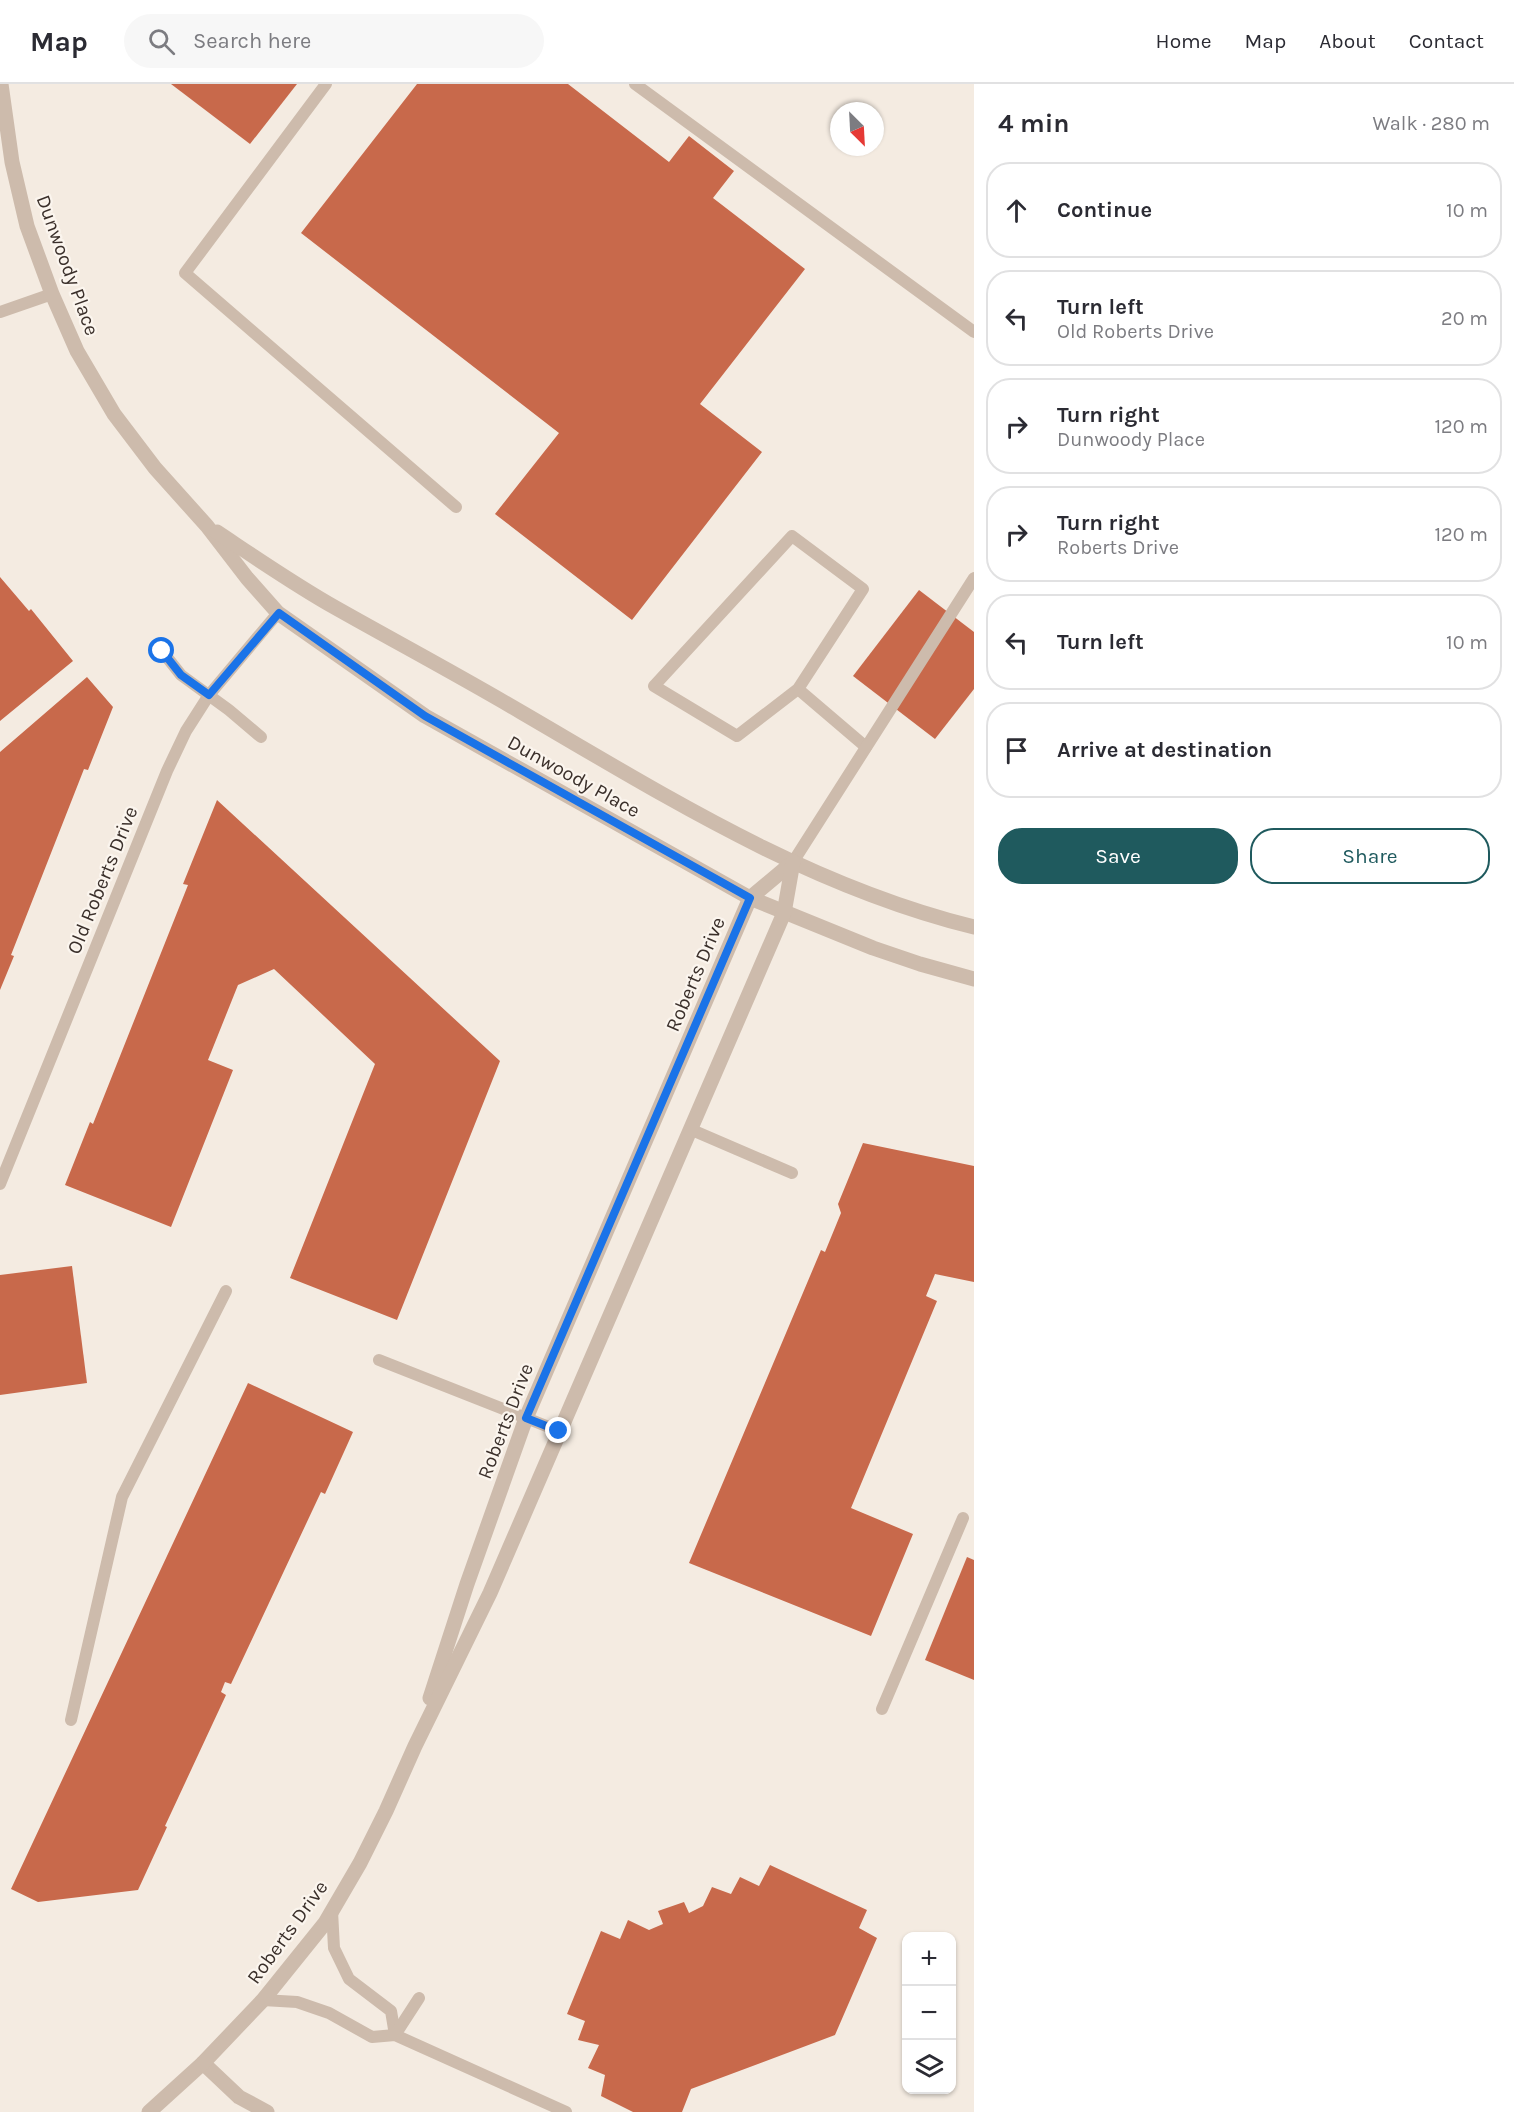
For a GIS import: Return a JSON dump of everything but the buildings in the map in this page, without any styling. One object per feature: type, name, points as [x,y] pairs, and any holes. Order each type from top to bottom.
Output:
[{"type":"street","name":"Dunwoody Place","points":[[1,84],[6,164],[52,294],[77,351],[114,414],[155,468],[207,526],[247,578],[279,613],[425,716],[750,898],[882,951],[974,979]]},
{"type":"street","name":"Dunwoody Place","points":[[207,526],[335,607],[427,657],[738,837],[847,887],[897,905],[974,927]]},
{"type":"street","name":"Roberts Drive","points":[[415,1746],[467,1584],[526,1418],[750,898],[793,862]]},
{"type":"street","name":"Roberts Drive","points":[[149,2112],[203,2063],[263,2000],[325,1923],[360,1863],[490,1593],[692,1130],[784,913],[793,862]]},
{"type":"street","points":[[203,2063],[239,2097],[267,2112]]},
{"type":"lane","points":[[326,84],[185,273],[456,507]]},
{"type":"lane","points":[[635,84],[974,332]]},
{"type":"lane","points":[[0,312],[52,294]]},
{"type":"lane","points":[[792,536],[863,590],[798,689],[737,736],[654,686],[792,536]]},
{"type":"lane","points":[[793,862],[974,578]]},
{"type":"lane","name":"Old Roberts Drive","points":[[0,1184],[167,771],[186,731],[209,695],[279,613]]},
{"type":"lane","points":[[162,651],[181,675],[261,737]]},
{"type":"lane","points":[[798,689],[866,747]]},
{"type":"lane","points":[[692,1130],[792,1173]]},
{"type":"lane","points":[[71,1720],[122,1497],[226,1291]]},
{"type":"lane","points":[[379,1360],[559,1431]]},
{"type":"lane","points":[[882,1709],[963,1518]]},
{"type":"lane","points":[[332,1911],[334,1947],[349,1979],[390,2011],[395,2035]]},
{"type":"lane","points":[[395,2035],[419,1998]]},
{"type":"lane","points":[[263,2000],[297,2002],[329,2013],[372,2037],[395,2035],[566,2112]]},
{"type":"route","points":[[162,651],[181,675],[209,695],[279,613],[425,716],[750,898],[526,1418],[559,1431]]}]
